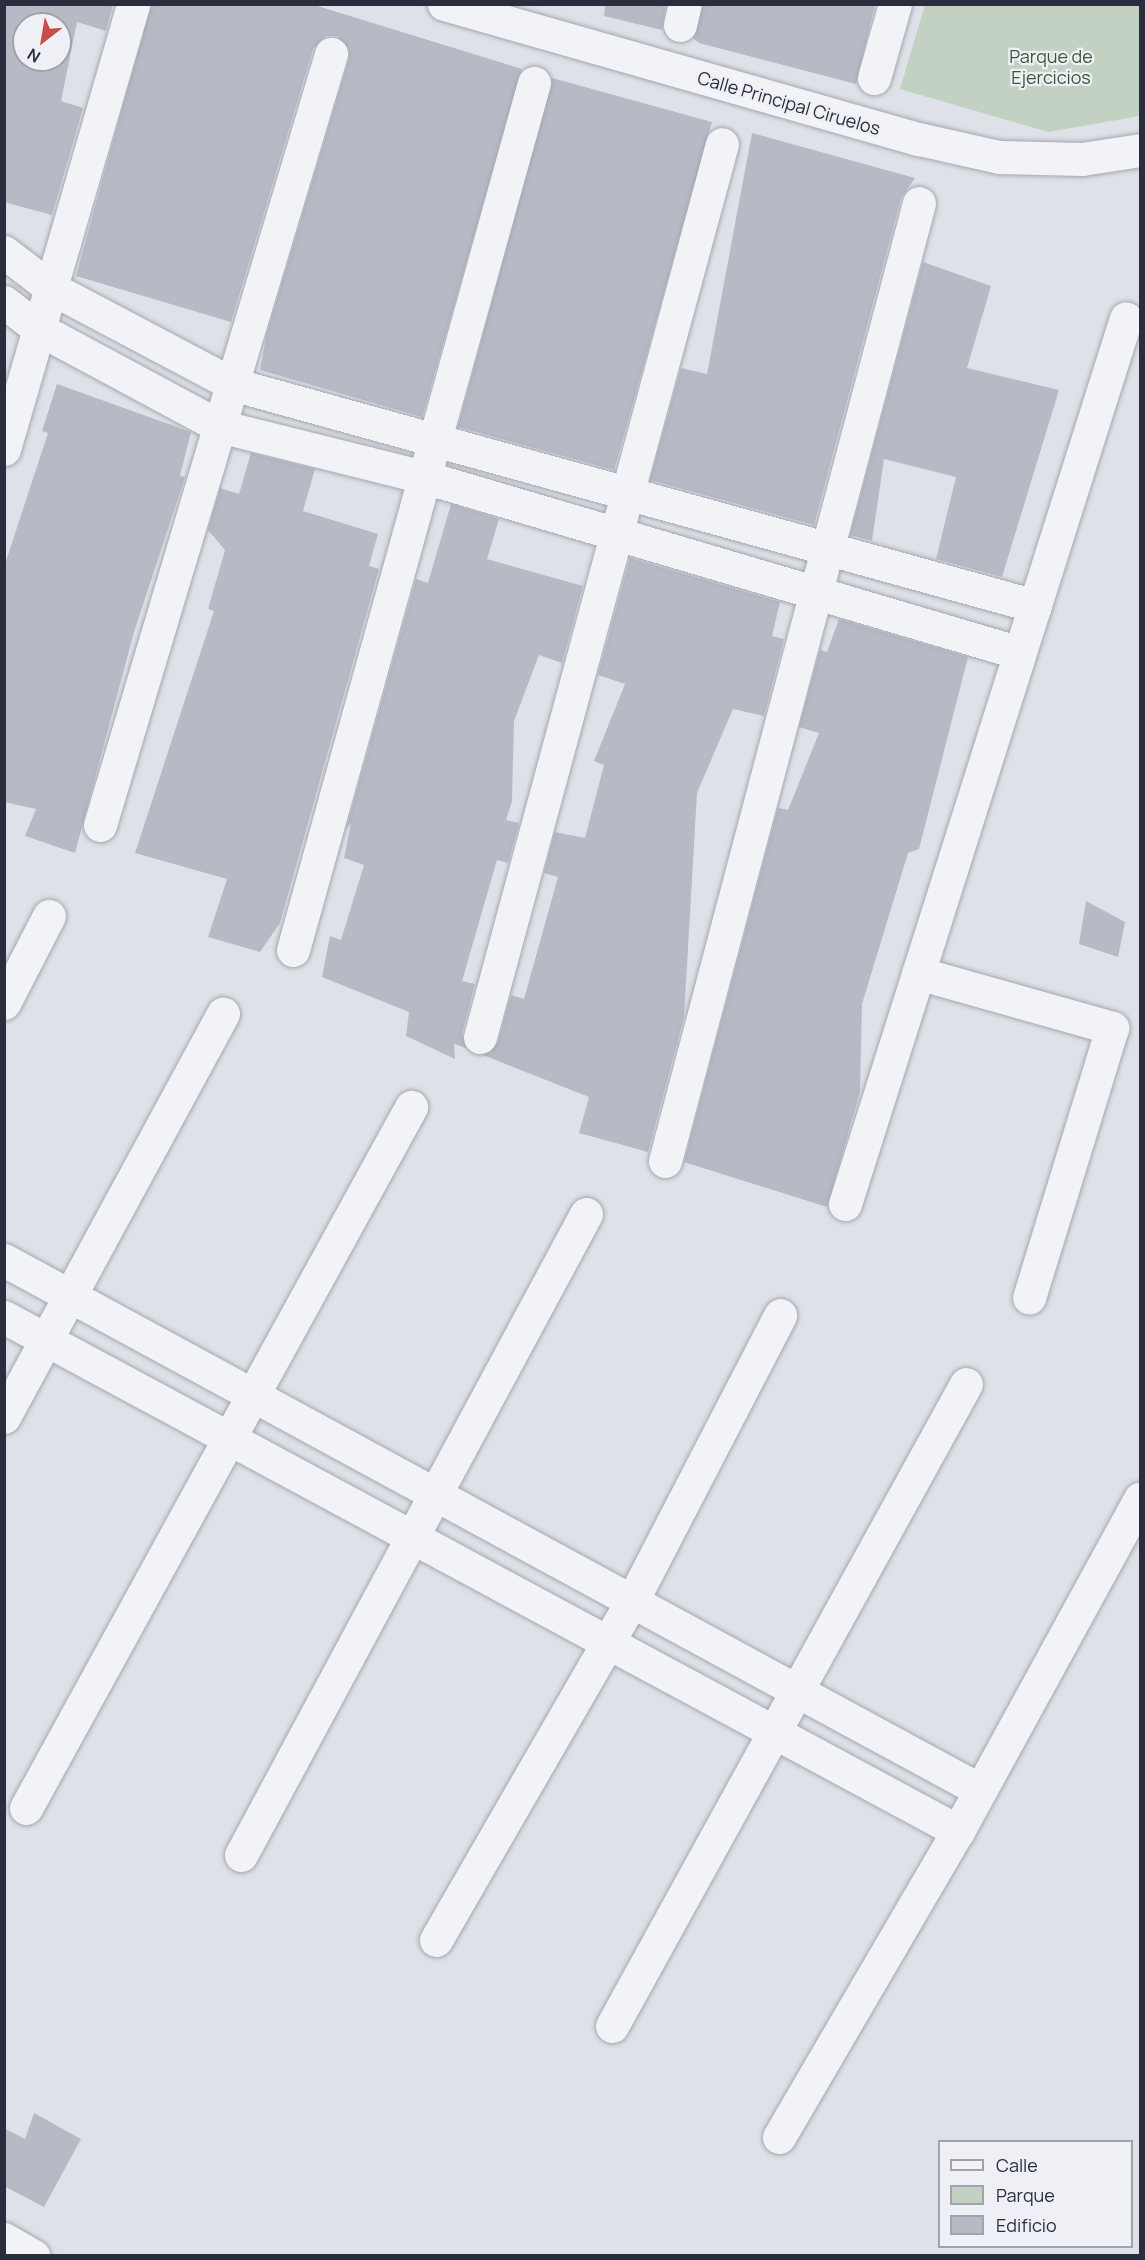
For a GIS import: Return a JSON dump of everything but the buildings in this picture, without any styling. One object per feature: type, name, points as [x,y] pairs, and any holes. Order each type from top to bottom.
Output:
[{"type":"street","points":[[4,449],[133,4]]},
{"type":"street","name":"Calle Principal Ciruelos","points":[[444,4],[908,136],[999,157],[1082,159],[1140,150]]},
{"type":"street","points":[[874,78],[895,4]]},
{"type":"street","points":[[100,825],[331,54]]},
{"type":"street","points":[[292,950],[534,83]]},
{"type":"street","points":[[480,1037],[722,144]]},
{"type":"street","points":[[665,1161],[919,202]]},
{"type":"street","points":[[4,252],[51,288],[232,384],[434,441],[628,491],[827,551],[1035,606]]},
{"type":"street","points":[[4,302],[39,329],[219,426],[424,477],[817,591],[1020,653]]},
{"type":"street","points":[[845,1204],[1126,318]]},
{"type":"street","points":[[4,1003],[49,916]]},
{"type":"street","points":[[918,973],[1112,1028],[1029,1298]]},
{"type":"street","points":[[4,1417],[45,1340],[72,1297],[223,1014]]},
{"type":"street","points":[[26,1808],[411,1107]]},
{"type":"street","points":[[241,1855],[414,1538],[586,1214]]},
{"type":"street","points":[[4,1260],[978,1789]]},
{"type":"street","points":[[436,1940],[632,1601],[780,1315]]},
{"type":"street","points":[[4,1317],[958,1831]]},
{"type":"street","points":[[612,2026],[966,1384]]},
{"type":"street","points":[[779,2137],[958,1831],[978,1789],[1140,1498]]},
{"type":"street","points":[[4,2239],[34,2256]]},
{"type":"green space","name":"Parque de Ejercicios","points":[[925,5],[1140,5],[1140,116],[1048,132],[900,89]]}]
